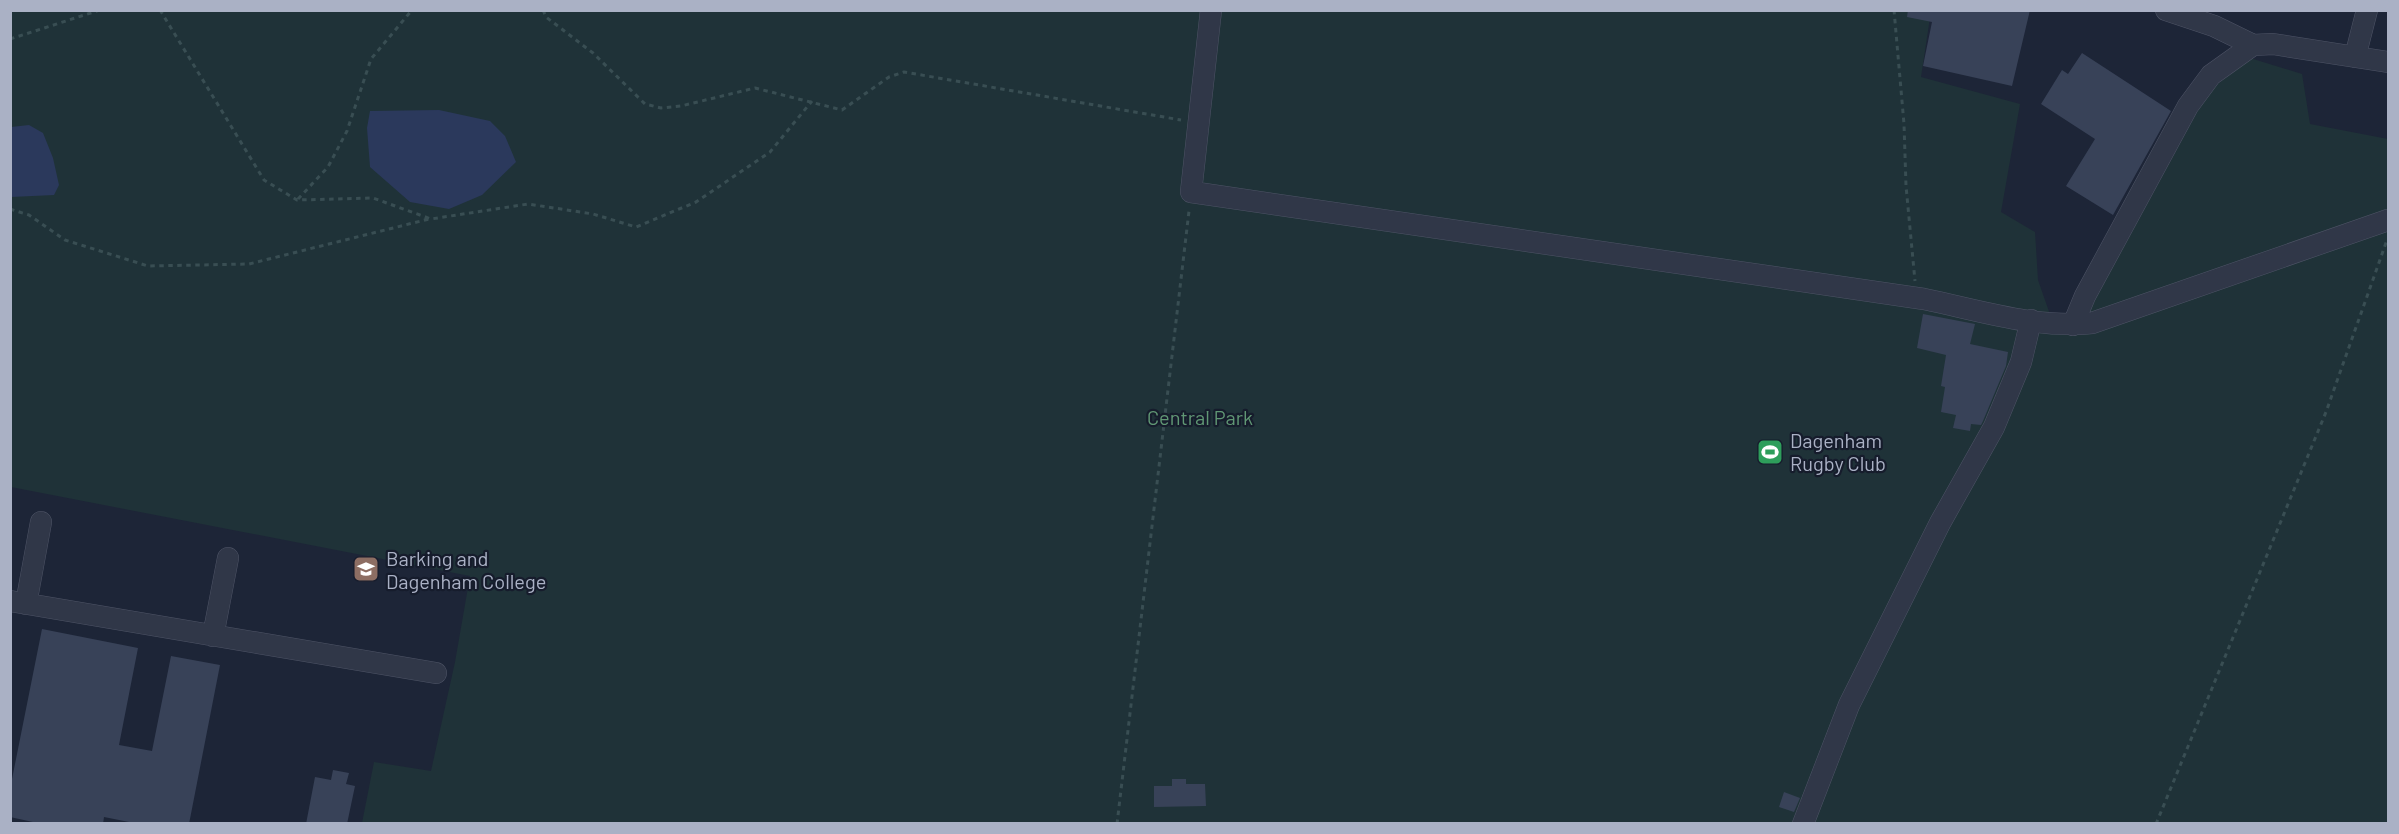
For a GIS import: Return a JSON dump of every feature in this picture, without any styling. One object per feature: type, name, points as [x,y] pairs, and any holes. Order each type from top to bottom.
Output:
[{"type":"street","points":[[1211,10],[1191,192],[1919,298],[2031,320],[2073,325],[2092,323],[2388,220]]},
{"type":"street","points":[[2166,10],[2214,26],[2253,45],[2273,44],[2388,62]]},
{"type":"street","points":[[2355,57],[2367,10]]},
{"type":"street","points":[[2073,325],[2085,296],[2188,106],[2211,75],[2253,45]]},
{"type":"street","points":[[1803,824],[1849,705],[1940,523],[1994,427],[2020,362],[2031,320]]},
{"type":"street","points":[[41,522],[18,602],[436,673]]},
{"type":"street","points":[[213,636],[228,558]]},
{"type":"path","points":[[10,39],[100,10]]},
{"type":"path","points":[[160,10],[264,180],[297,200],[373,198],[431,219]]},
{"type":"path","points":[[297,200],[328,167],[347,130],[371,59],[412,10]]},
{"type":"path","points":[[543,10],[546,17],[593,53],[645,104],[661,108],[681,106],[755,87],[842,110],[884,80],[904,72],[1198,123]]},
{"type":"path","points":[[1894,10],[1904,124],[1911,248],[1919,298]]},
{"type":"path","points":[[10,210],[29,215],[65,240],[148,266],[249,264],[431,219],[528,204],[592,214],[636,227],[696,202],[770,152],[812,101]]},
{"type":"path","points":[[1117,824],[1191,192]]},
{"type":"path","points":[[2156,824],[2326,412],[2388,236]]},
{"type":"green space","name":"Central Park","points":[[10,11],[1931,11],[1921,77],[2020,104],[2001,212],[2035,232],[2038,280],[2053,323],[2085,318],[2208,92],[2250,58],[2302,74],[2310,124],[2388,139],[2388,823],[362,823],[374,762],[431,771],[455,662],[470,576],[11,487]]},
{"type":"water","points":[[439,110],[490,121],[505,136],[516,162],[482,195],[449,209],[410,202],[370,167],[367,128],[370,111]]},
{"type":"water","points":[[29,125],[43,133],[53,158],[59,185],[54,195],[11,197],[11,127]]},
{"type":"building","points":[[1908,10],[2030,10],[2012,86],[1923,66],[1932,22],[1907,17]]},
{"type":"building","points":[[2082,53],[2171,111],[2113,215],[2066,186],[2095,139],[2041,104],[2062,70],[2068,74]]},
{"type":"building","name":"Dagenham Rugby Club","points":[[1923,314],[1975,324],[1970,344],[2008,352],[2006,366],[1983,421],[1981,425],[1971,424],[1970,431],[1953,428],[1956,415],[1941,412],[1945,387],[1941,386],[1946,355],[1917,348]]},
{"type":"building","points":[[42,629],[138,648],[119,745],[152,751],[171,656],[220,665],[189,824],[139,824],[104,817],[103,824],[42,824],[10,817],[10,789]]},
{"type":"building","points":[[333,770],[349,773],[346,784],[355,786],[347,824],[306,824],[315,777],[331,780]]},
{"type":"building","points":[[1172,779],[1186,779],[1186,784],[1205,784],[1206,806],[1154,807],[1154,786],[1172,786]]},
{"type":"building","points":[[1784,792],[1800,798],[1794,812],[1779,807]]},
{"type":"place","name":"Dagenham Rugby Club","points":[[1770,452]]},
{"type":"place","name":"Barking and Dagenham College","points":[[366,569]]}]
